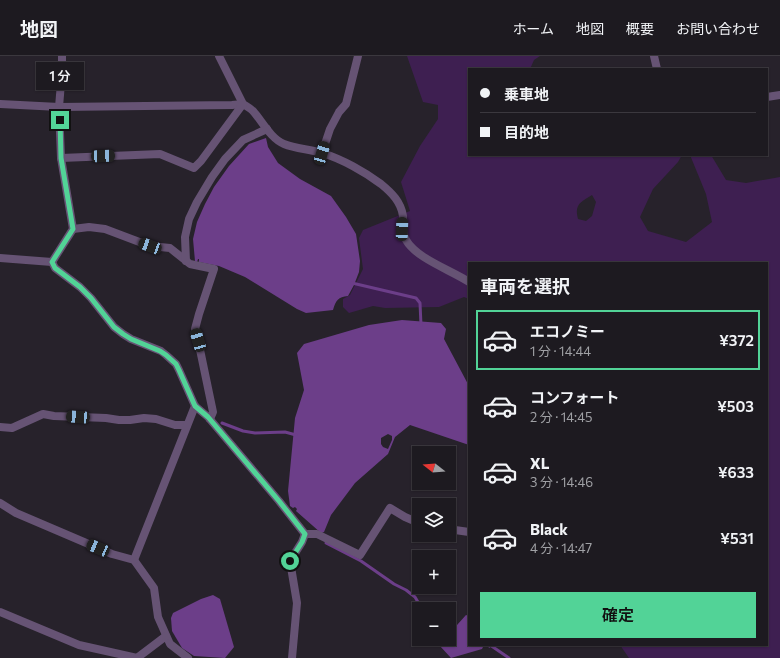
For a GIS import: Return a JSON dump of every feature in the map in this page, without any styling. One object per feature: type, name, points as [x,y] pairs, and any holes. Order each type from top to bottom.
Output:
[{"type":"street","points":[[52,262],[73,229],[61,158],[59,107],[62,56]]},
{"type":"street","points":[[219,56],[243,104],[252,110],[278,141],[284,144],[322,153],[341,160],[368,175],[382,185],[394,196],[400,206],[402,229],[411,247],[422,256],[468,281]]},
{"type":"street","points":[[322,153],[330,129],[339,112],[346,104],[358,56]]},
{"type":"street","points":[[654,56],[657,68]]},
{"type":"street","points":[[768,97],[780,95]]},
{"type":"street","points":[[0,104],[59,107],[243,104]]},
{"type":"street","points":[[61,158],[160,154],[194,168],[201,161],[243,104]]},
{"type":"street","points":[[186,261],[186,237],[189,219],[196,202],[225,159],[243,140],[267,129]]},
{"type":"street","points":[[73,229],[90,227],[104,229],[150,246],[170,248],[190,264],[214,269],[198,314],[195,329],[213,412],[210,419]]},
{"type":"street","points":[[0,258],[52,262]]},
{"type":"street","points":[[52,262],[55,268],[80,287],[91,298],[114,327],[131,339],[160,351],[176,364],[195,406],[210,419],[305,534]]},
{"type":"street","points":[[134,560],[195,406]]},
{"type":"street","points":[[0,427],[12,428],[43,414],[119,420],[144,418],[156,419],[175,425],[187,425]]},
{"type":"street","points":[[0,503],[16,513],[112,554],[134,560],[154,588],[158,617],[170,644],[188,658]]},
{"type":"street","points":[[305,534],[317,534],[360,555],[390,508],[412,520]]},
{"type":"street","points":[[456,530],[468,532]]},
{"type":"street","points":[[292,658],[296,603],[290,561],[302,542],[305,534]]},
{"type":"street","points":[[0,612],[79,645],[137,658],[166,636]]},
{"type":"shaded area","points":[[407,56],[540,56],[534,60],[530,68],[468,68],[468,156],[681,156],[678,162],[653,189],[640,217],[648,231],[686,242],[712,222],[706,194],[690,156],[712,156],[726,180],[746,183],[780,177],[780,658],[629,658],[621,646],[768,646],[768,262],[468,262],[468,299],[464,297],[439,307],[385,308],[373,306],[349,313],[343,307],[343,299],[350,295],[363,269],[359,238],[363,230],[410,211],[401,182],[420,146],[438,119],[438,105],[423,102]],"holes":[[[592,195],[596,202],[592,216],[586,221],[578,219],[577,214],[579,204]]]},
{"type":"shaded area","points":[[266,138],[268,147],[278,163],[300,179],[331,196],[356,234],[360,261],[359,272],[348,296],[342,297],[338,300],[333,310],[306,313],[245,277],[219,266],[199,262],[199,259],[197,262],[195,261],[193,239],[197,222],[214,187],[229,166],[249,144]]},
{"type":"shaded area","points":[[402,320],[441,323],[446,329],[444,339],[468,384],[468,445],[410,425],[395,437],[388,454],[355,483],[331,515],[324,532],[321,533],[296,511],[297,509],[295,507],[293,508],[290,506],[288,491],[295,418],[304,390],[297,353],[304,344],[369,325]],"holes":[[[388,434],[392,436],[388,449],[383,447],[381,444],[381,438]]]},
{"type":"shaded area","points":[[213,595],[220,599],[234,647],[225,658],[194,656],[182,648],[172,631],[171,618],[173,613],[201,599]]},
{"type":"shaded area","points":[[466,615],[468,616],[468,646],[484,646],[482,649],[451,658],[440,646],[456,646],[456,626]]},
{"type":"waterway","points":[[352,283],[416,298],[420,303],[421,325]]},
{"type":"waterway","points":[[222,423],[243,431],[255,433],[285,432],[296,435]]},
{"type":"waterway","points":[[326,543],[361,561],[394,584],[406,590],[415,597],[418,602]]},
{"type":"waterway","points":[[491,646],[509,658]]},
{"type":"route","points":[[60,120],[61,158],[73,229],[52,262],[55,268],[80,287],[91,298],[114,327],[131,339],[160,351],[176,364],[195,406],[208,417],[305,534],[302,542],[290,561]]}]
